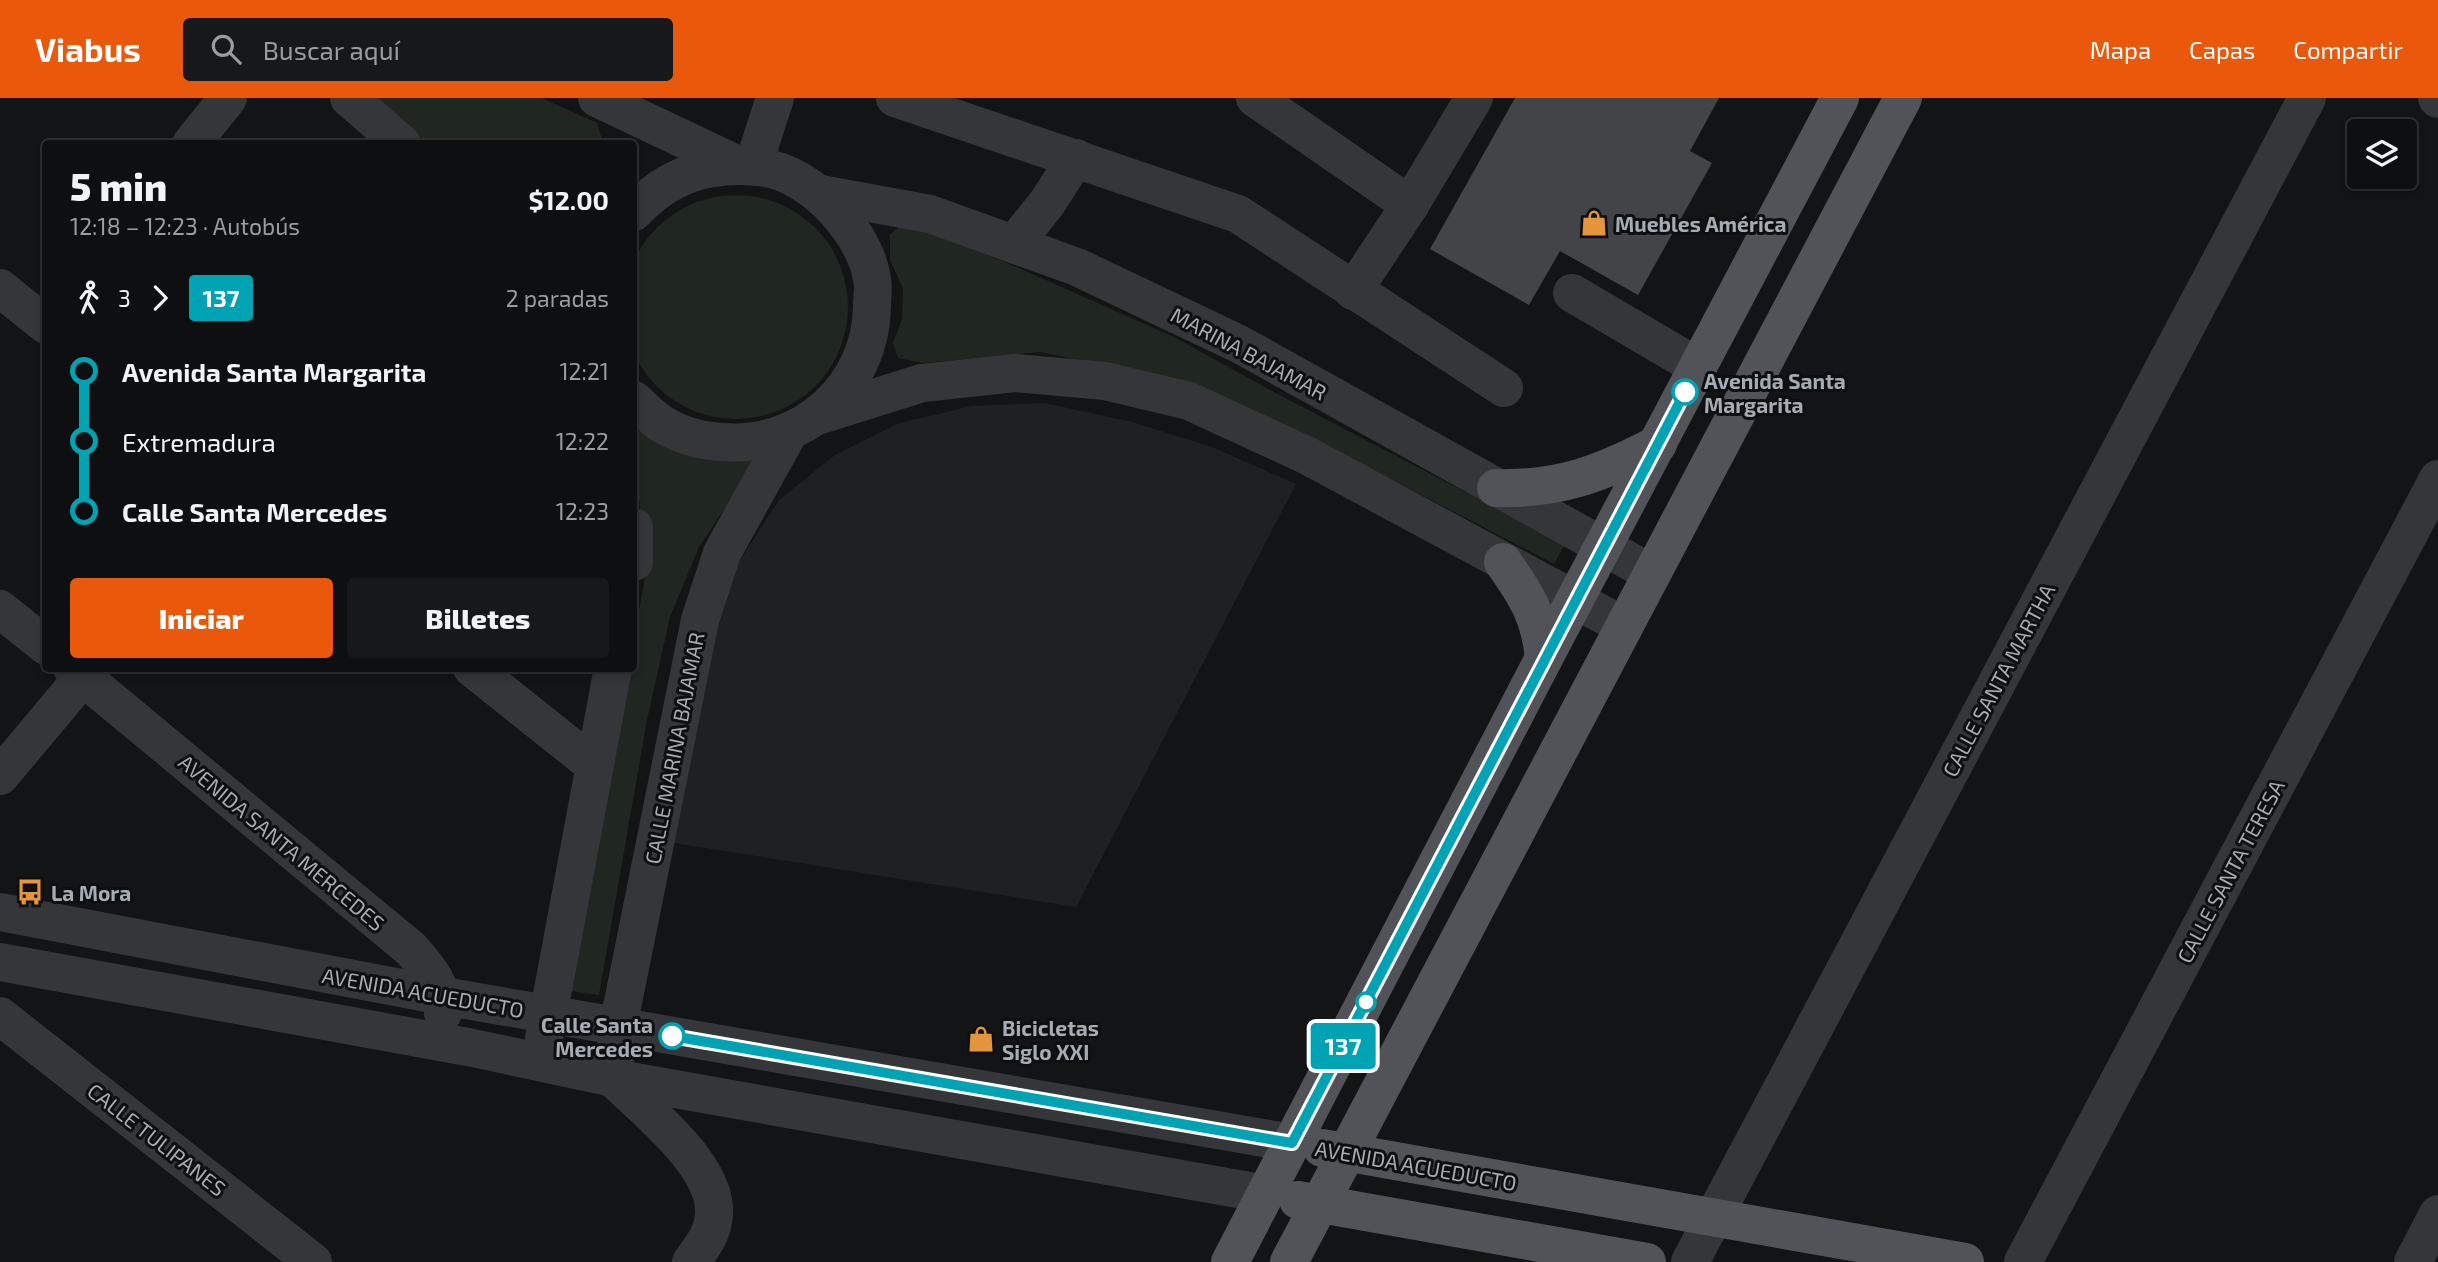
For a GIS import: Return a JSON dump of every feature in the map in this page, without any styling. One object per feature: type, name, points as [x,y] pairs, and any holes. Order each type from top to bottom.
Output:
[{"type":"main road","points":[[1230,1262],[1544,658],[1840,98]]},
{"type":"main road","points":[[1289,1262],[1902,98]]},
{"type":"main road","points":[[1496,488],[1526,489],[1576,480],[1623,462],[1658,444]]},
{"type":"main road","points":[[1503,562],[1534,610],[1544,658]]},
{"type":"main road","name":"AVENIDA ACUEDUCTO","points":[[1292,1143],[1965,1262]]},
{"type":"main road","points":[[1266,1194],[1647,1262]]},
{"type":"street","points":[[194,140],[228,98]]},
{"type":"street","points":[[349,98],[397,140]]},
{"type":"street","points":[[597,98],[642,107],[746,165]]},
{"type":"street","points":[[746,165],[775,98]]},
{"type":"street","points":[[895,98],[1238,214],[1504,388]]},
{"type":"street","points":[[1255,98],[1410,205]]},
{"type":"street","points":[[1353,291],[1410,205],[1474,98]]},
{"type":"street","name":"CALLE SANTA MARTHA","points":[[1690,1262],[2306,98]]},
{"type":"street","points":[[1031,250],[1052,224],[1076,158]]},
{"type":"street","points":[[637,209],[652,192],[693,172],[746,165],[775,168],[821,194]]},
{"type":"street","name":"MARINA BAJAMAR","points":[[821,194],[930,214],[1077,267],[1239,344],[1651,573]]},
{"type":"street","name":"CALLE MARINA BAJAMAR","points":[[613,1078],[618,1027],[700,620],[722,553],[804,425],[854,377],[872,330],[872,279],[854,232],[821,194]]},
{"type":"street","points":[[0,288],[42,322]]},
{"type":"street","points":[[1572,293],[1698,367]]},
{"type":"street","points":[[637,403],[662,424],[702,441],[745,444],[922,383],[1015,373],[1105,381],[1189,401],[1308,456],[1624,626]]},
{"type":"street","name":"CALLE SANTA TERESA","points":[[2023,1262],[2438,479]]},
{"type":"street","points":[[0,609],[42,643]]},
{"type":"street","points":[[477,672],[594,766]]},
{"type":"street","points":[[541,1062],[547,1014],[612,672]]},
{"type":"street","points":[[0,776],[78,673]]},
{"type":"street","name":"AVENIDA SANTA MERCEDES","points":[[78,673],[411,949],[431,971],[443,996],[443,1043]]},
{"type":"street","name":"AVENIDA ACUEDUCTO","points":[[0,912],[443,996],[1292,1143]]},
{"type":"street","points":[[0,962],[443,1043],[613,1078],[1266,1194]]},
{"type":"street","name":"CALLE TULIPANES","points":[[0,1016],[313,1262]]},
{"type":"street","points":[[613,1078],[684,1147],[710,1187],[714,1214],[699,1251]]},
{"type":"street","points":[[2413,1262],[2438,1214]]},
{"type":"shaded area","points":[[367,98],[542,98],[597,123],[602,140],[421,140]]},
{"type":"shaded area","points":[[736,195],[758,197],[798,214],[815,228],[835,254],[847,296],[846,329],[829,369],[815,386],[798,400],[768,414],[736,419],[714,417],[683,406],[657,386],[637,360],[637,254],[665,221],[683,208],[704,200]]},
{"type":"shaded area","points":[[905,223],[1003,261],[1174,337],[1565,544],[1554,564],[1397,482],[1188,383],[1040,352],[923,363],[898,358],[893,343],[902,319],[903,288],[890,260],[890,234]]},
{"type":"shaded area","points":[[1045,403],[1132,422],[1212,447],[1296,484],[1076,907],[668,842],[712,637],[737,565],[779,500],[835,455],[897,424],[971,406]]},
{"type":"shaded area","points":[[637,414],[765,449],[699,547],[670,617],[647,720],[599,995],[571,991],[627,672],[637,672],[637,622],[647,565],[637,482]]},
{"type":"building","name":"Muebles América","points":[[1515,98],[1719,98],[1690,151],[1712,163],[1638,295],[1560,251],[1529,305],[1430,249]]},
{"type":"bus line","name":"137","points":[[672,1036],[1292,1143],[1685,392]]},
{"type":"place","name":"Muebles América","points":[[1594,223]]},
{"type":"place","name":"Avenida Santa Margarita","points":[[1685,392]]},
{"type":"place","name":"La Mora","points":[[30,892]]},
{"type":"place","name":"Calle Santa Mercedes","points":[[672,1036]]},
{"type":"place","name":"Bicicletas Siglo XXI","points":[[981,1039]]}]
